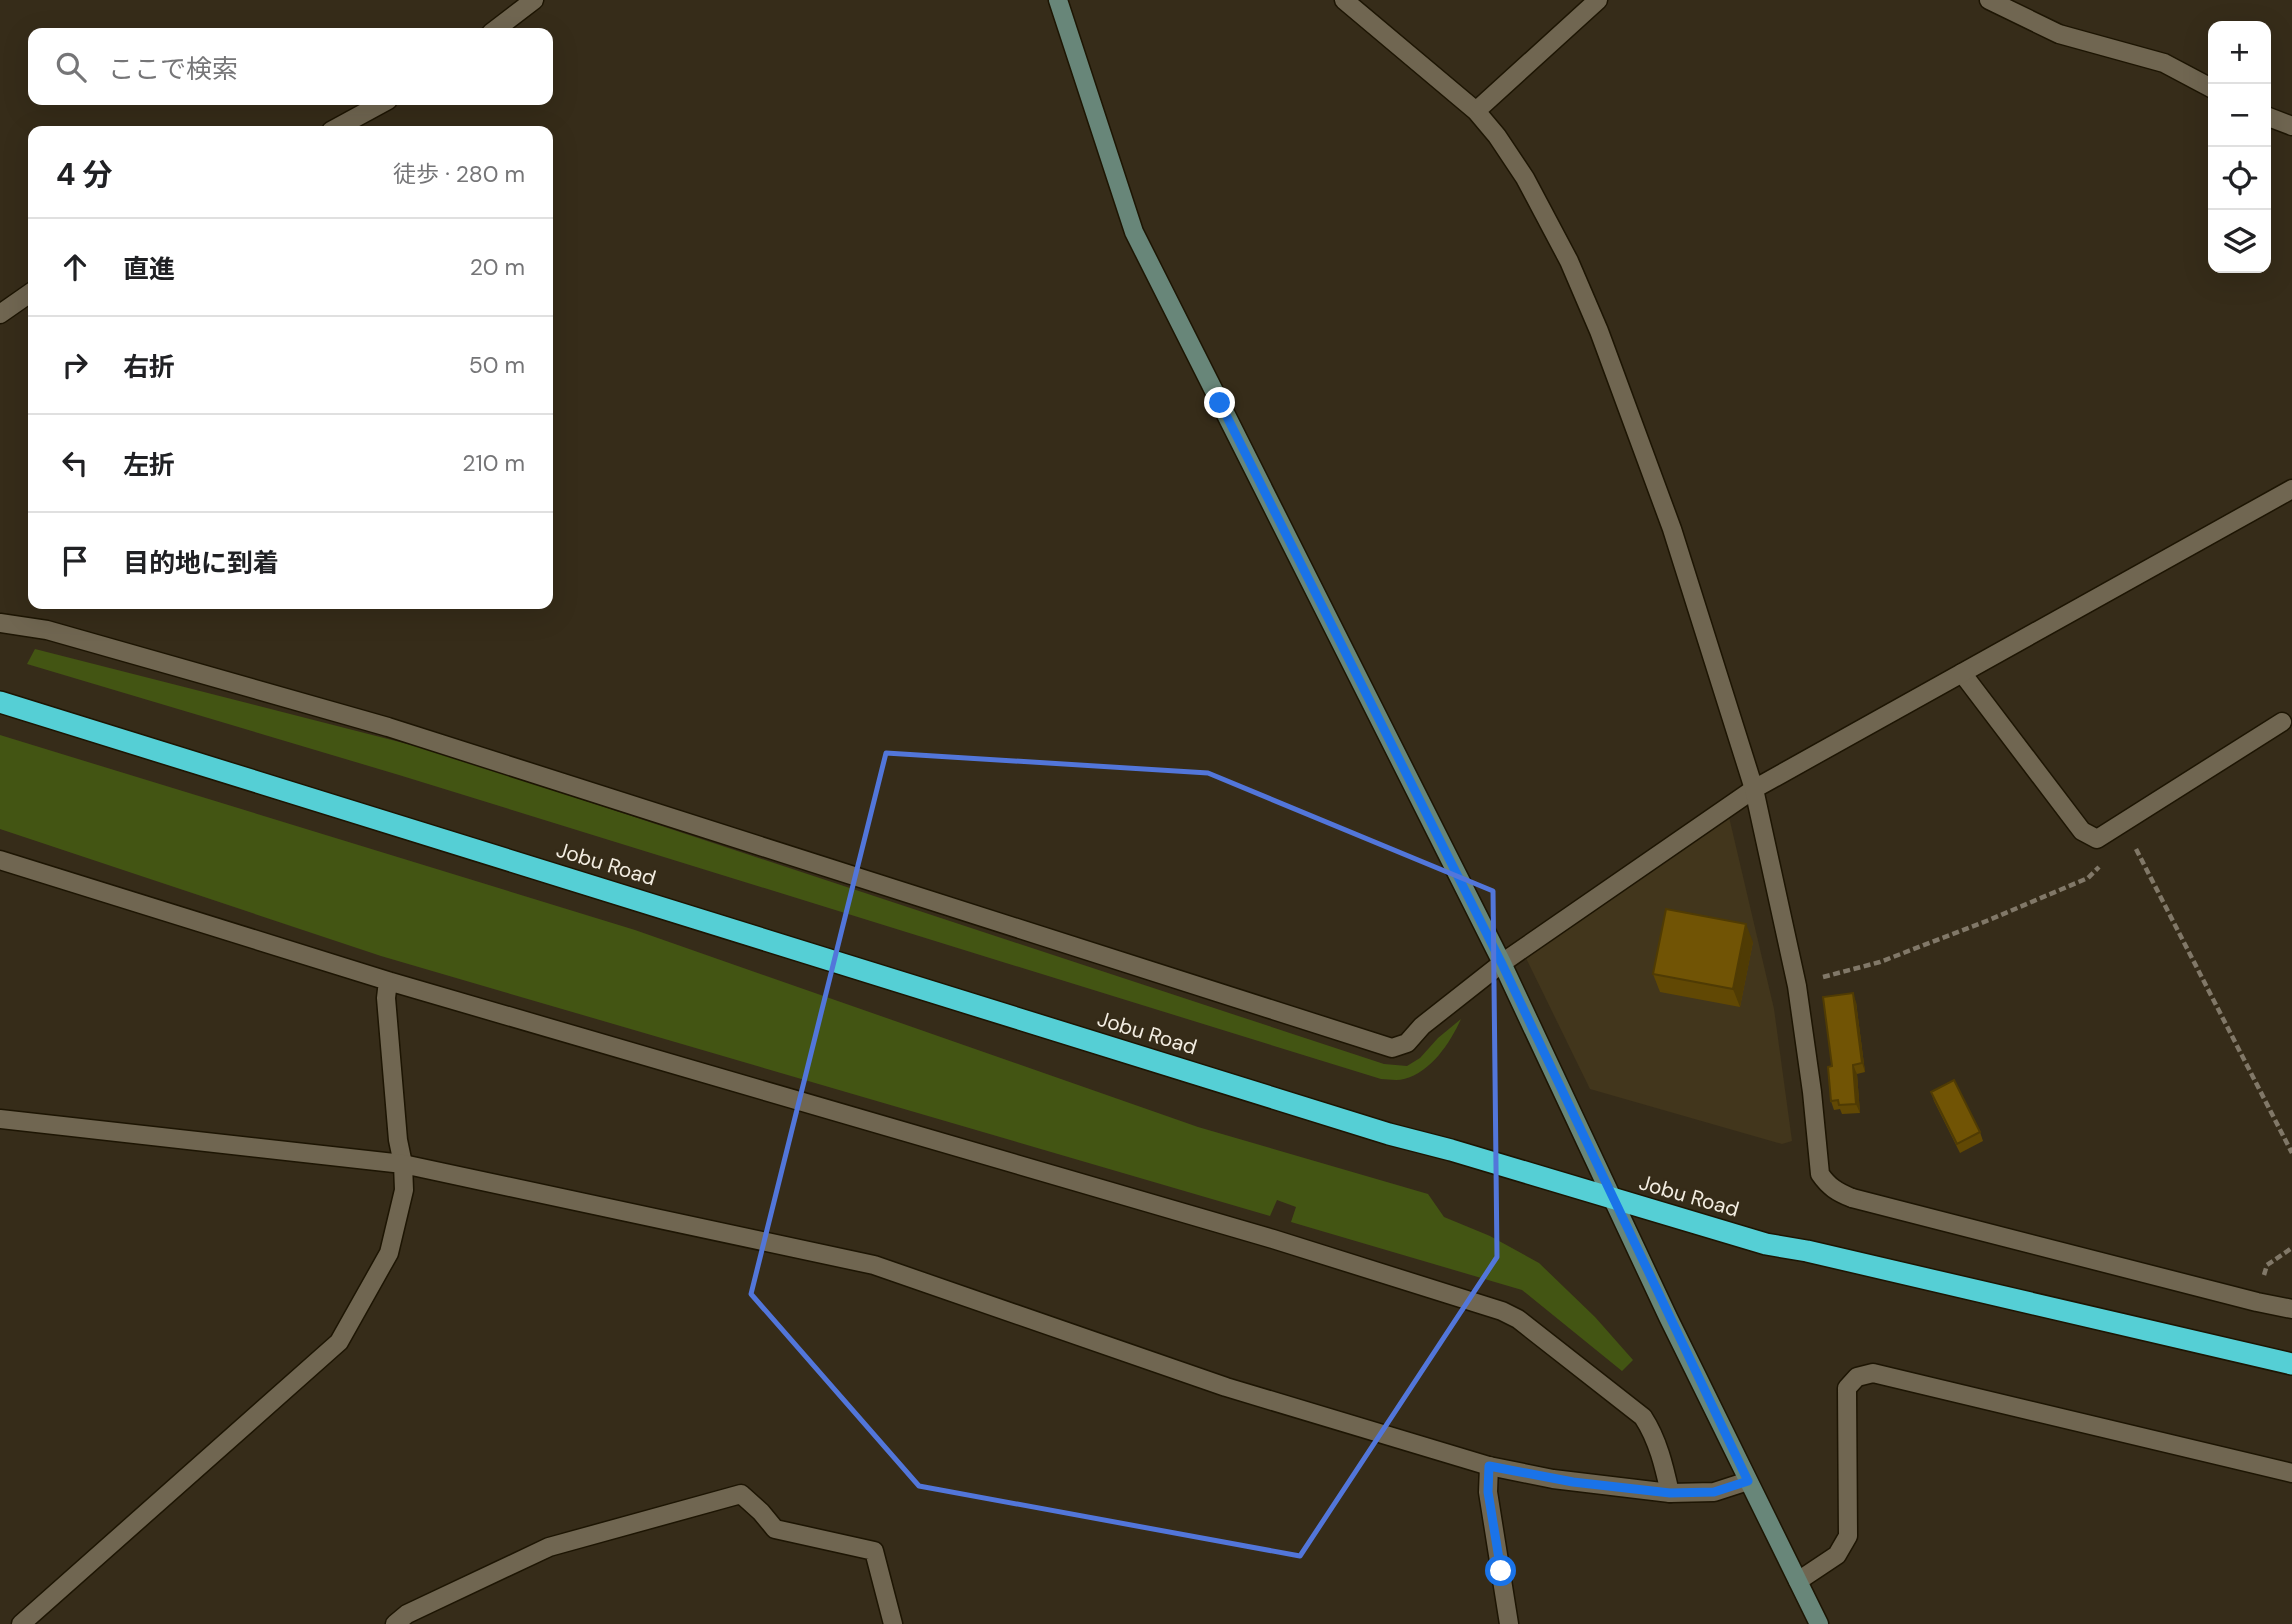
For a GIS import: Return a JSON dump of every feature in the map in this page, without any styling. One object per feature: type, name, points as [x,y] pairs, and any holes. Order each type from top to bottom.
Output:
[{"type":"highway","name":"Jobu Road","points":[[0,702],[1389,1134],[1766,1244],[1807,1251],[2292,1364]]},
{"type":"street","points":[[498,28],[534,0]]},
{"type":"street","points":[[1058,0],[1134,232],[1502,964],[1668,1317],[1819,1624]]},
{"type":"street","points":[[1344,0],[1476,111],[1497,136],[1525,178],[1569,261],[1599,331],[1672,529],[1754,789],[1797,986],[1820,1174],[1827,1184],[1852,1198],[2292,1309]]},
{"type":"street","points":[[1476,111],[1598,0]]},
{"type":"street","points":[[1989,0],[2059,34],[2164,63],[2208,86]]},
{"type":"street","points":[[340,126],[379,105]]},
{"type":"street","points":[[2271,118],[2292,126]]},
{"type":"street","points":[[0,314],[28,294]]},
{"type":"street","points":[[0,623],[47,630],[388,727],[1392,1048],[1406,1044],[1422,1026],[1502,964],[1754,789],[2292,489]]},
{"type":"street","points":[[1962,673],[2082,831],[2098,839],[2282,722]]},
{"type":"street","points":[[0,860],[388,981],[1259,1235],[1502,1311],[1518,1319],[1643,1417],[1652,1431],[1670,1493]]},
{"type":"street","points":[[21,1624],[340,1342],[389,1253],[404,1190],[387,1011],[388,981]]},
{"type":"street","points":[[0,1119],[403,1164],[874,1265],[1226,1387],[1489,1466],[1553,1479],[1670,1493],[1714,1492],[1748,1481]]},
{"type":"street","points":[[1798,1581],[1837,1555],[1848,1536],[1847,1388],[1857,1377],[1873,1373],[2292,1473]]},
{"type":"street","points":[[1489,1466],[1488,1492],[1509,1624]]},
{"type":"street","points":[[395,1624],[407,1614],[549,1547],[741,1494],[775,1529],[874,1551],[893,1624]]},
{"type":"path","points":[[2123,822],[2292,1153]]},
{"type":"path","points":[[1797,986],[1880,962],[2088,878],[2101,865],[2098,839]]},
{"type":"path","points":[[2257,1302],[2267,1265],[2292,1248]]},
{"type":"highlighted area","points":[[886,753],[1208,773],[1493,891],[1497,1257],[1300,1556],[919,1486],[751,1294]]},
{"type":"shaded area","points":[[1729,817],[1774,1009],[1792,1141],[1782,1144],[1590,1089],[1525,956]]},
{"type":"green space","points":[[35,649],[431,750],[1384,1064],[1407,1066],[1420,1058],[1461,1019],[1445,1047],[1423,1070],[1404,1079],[1381,1079],[399,775],[27,664]]},
{"type":"green space","points":[[0,735],[635,930],[1198,1127],[1428,1194],[1444,1217],[1490,1236],[1539,1263],[1595,1317],[1633,1360],[1622,1371],[1522,1290],[1291,1222],[1296,1207],[1277,1200],[1270,1216],[381,956],[0,829]]},
{"type":"building","points":[[1666,909],[1746,924],[1733,989],[1653,974]]},
{"type":"building","points":[[1853,993],[1862,1063],[1853,1065],[1856,1104],[1839,1105],[1838,1100],[1831,1101],[1828,1067],[1832,1066],[1823,997]]},
{"type":"building","points":[[1954,1080],[1980,1132],[1957,1144],[1931,1092]]},
{"type":"route","points":[[1220,403],[1502,964],[1748,1481],[1714,1492],[1670,1493],[1612,1488],[1489,1466],[1488,1492],[1501,1571]]}]
